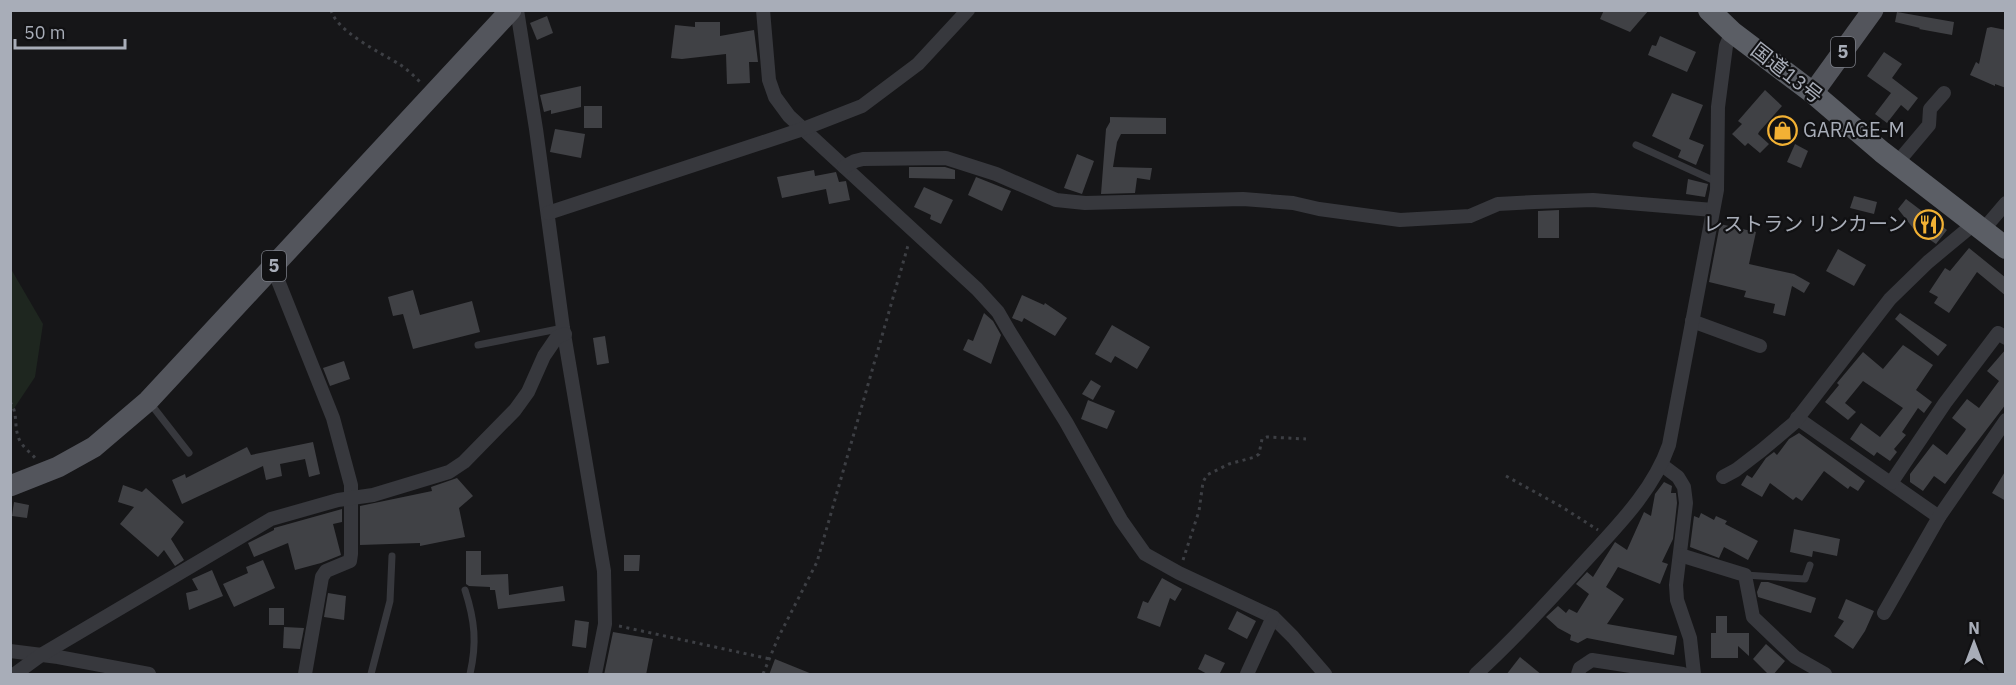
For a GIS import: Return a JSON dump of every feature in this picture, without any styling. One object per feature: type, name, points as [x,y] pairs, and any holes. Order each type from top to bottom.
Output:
[{"type":"highway","name":"国道13号","points":[[1721,18],[2006,248]]},
{"type":"main road","name":"5","points":[[10,486],[46,472],[94,447],[148,401],[511,10]]},
{"type":"main road","name":"5","points":[[1813,93],[1873,10]]},
{"type":"street","points":[[517,10],[564,331],[604,571],[605,624],[595,675]]},
{"type":"street","points":[[763,10],[769,80],[775,97],[789,116],[977,289],[998,312],[1066,422],[1135,542],[1145,554],[1179,573],[1273,617],[1325,675]]},
{"type":"street","points":[[548,213],[803,129],[862,106],[918,64],[968,10]]},
{"type":"street","points":[[1476,675],[1508,645],[1648,490],[1662,465],[1669,445],[1717,182],[1718,107],[1726,46],[1721,18]]},
{"type":"street","points":[[1898,163],[1929,125],[1930,109],[1944,93]]},
{"type":"street","points":[[844,167],[855,160],[863,159],[937,157],[973,166],[1040,194],[1066,201],[1110,203],[1243,199],[1293,203],[1319,209],[1400,220],[1470,216],[1498,204],[1593,200],[1653,203],[1713,210]]},
{"type":"street","points":[[1723,477],[1762,450],[1797,418],[1890,299],[1928,262],[1979,227],[2006,203]]},
{"type":"street","points":[[273,267],[333,418],[351,485],[350,561],[326,571],[322,577],[305,675]]},
{"type":"street","points":[[1692,321],[1760,346]]},
{"type":"street","points":[[15,675],[41,655],[271,519],[338,500],[417,483],[449,472],[464,462],[515,410],[528,392],[544,356],[556,337],[564,331]]},
{"type":"street","points":[[1891,483],[1945,403],[1998,333],[2006,338]]},
{"type":"street","points":[[1797,418],[1939,517]]},
{"type":"street","points":[[1884,613],[1939,517],[2006,420]]},
{"type":"street","points":[[1662,465],[1678,477],[1684,487],[1686,503],[1676,585],[1677,600],[1690,638],[1694,675]]},
{"type":"street","points":[[1680,555],[1745,575],[1753,617],[1795,657],[1825,675]]},
{"type":"street","points":[[1247,675],[1273,617]]},
{"type":"street","points":[[10,651],[149,675]]},
{"type":"street","points":[[1578,675],[1580,668],[1592,660],[1683,675]]},
{"type":"lane","points":[[1636,146],[1717,182]]},
{"type":"lane","points":[[478,345],[564,331]]},
{"type":"lane","points":[[148,401],[189,453]]},
{"type":"lane","points":[[371,675],[390,601],[392,556]]},
{"type":"lane","points":[[1745,575],[1800,580],[1805,579],[1810,566]]},
{"type":"lane","points":[[465,590],[474,622],[475,652],[470,675]]},
{"type":"path","points":[[332,10],[333,16],[344,28],[401,66],[434,93]]},
{"type":"path","points":[[763,675],[778,638],[817,562],[912,230]]},
{"type":"path","points":[[10,402],[16,410],[16,433],[20,443],[46,472]]},
{"type":"path","points":[[1179,573],[1199,512],[1203,482],[1207,475],[1228,464],[1255,457],[1259,454],[1263,440],[1267,436],[1306,439]]},
{"type":"path","points":[[1506,476],[1562,507],[1607,536]]},
{"type":"path","points":[[605,624],[770,659]]},
{"type":"shaded area","points":[[11,269],[43,324],[35,377],[11,413]]},
{"type":"building","points":[[1604,10],[1649,10],[1630,32],[1600,19]]},
{"type":"building","points":[[1897,12],[1954,22],[1952,35],[1895,22]]},
{"type":"building","points":[[547,16],[553,33],[537,40],[530,23]]},
{"type":"building","points":[[695,22],[720,22],[720,36],[754,30],[758,62],[749,62],[750,83],[727,84],[726,54],[671,58],[675,25],[695,27]]},
{"type":"building","points":[[1987,28],[2006,30],[2006,88],[1995,84],[1995,86],[1970,75],[1976,62],[1979,64]]},
{"type":"building","points":[[1660,36],[1696,52],[1687,72],[1648,55],[1652,45],[1656,46]]},
{"type":"building","points":[[1884,52],[1902,64],[1892,78],[1918,98],[1908,111],[1901,105],[1887,123],[1875,114],[1891,93],[1867,76]]},
{"type":"building","points":[[581,86],[581,107],[551,114],[551,110],[544,112],[540,95]]},
{"type":"building","points":[[1765,90],[1782,106],[1758,134],[1769,144],[1760,153],[1748,143],[1745,146],[1732,134],[1742,124],[1738,121]]},
{"type":"building","points":[[1672,93],[1703,105],[1689,139],[1704,145],[1696,165],[1678,157],[1681,150],[1652,136]]},
{"type":"building","points":[[584,106],[602,106],[602,128],[584,128]]},
{"type":"building","points":[[1110,117],[1166,118],[1166,134],[1121,134],[1117,142],[1113,167],[1152,168],[1150,180],[1137,178],[1135,193],[1101,194],[1106,129]]},
{"type":"building","points":[[555,129],[585,134],[581,158],[550,152]]},
{"type":"building","points":[[1795,144],[1808,151],[1801,168],[1787,162]]},
{"type":"building","points":[[1077,154],[1094,161],[1082,194],[1064,188]]},
{"type":"building","points":[[909,167],[945,167],[955,170],[955,179],[909,178]]},
{"type":"building","points":[[814,170],[815,176],[836,172],[839,182],[846,181],[850,200],[829,204],[826,189],[782,198],[777,177]]},
{"type":"building","points":[[976,177],[1011,191],[1002,211],[968,195]]},
{"type":"building","points":[[1688,179],[1708,184],[1705,197],[1686,194]]},
{"type":"building","points":[[924,187],[953,200],[941,224],[930,219],[931,215],[914,207]]},
{"type":"building","points":[[1854,196],[1877,202],[1874,214],[1850,208]]},
{"type":"building","points":[[1906,199],[1947,230],[1936,244],[1913,228],[1898,209]]},
{"type":"building","points":[[1559,210],[1559,238],[1538,238],[1538,211]]},
{"type":"building","points":[[1720,224],[1756,232],[1749,264],[1794,274],[1810,283],[1804,293],[1792,286],[1785,316],[1773,313],[1775,304],[1744,297],[1746,291],[1709,282]]},
{"type":"building","points":[[1969,248],[2006,278],[2006,296],[1977,272],[1949,313],[1934,303],[1938,297],[1929,292],[1945,268],[1950,271]]},
{"type":"building","points":[[1838,249],[1866,265],[1854,286],[1826,271]]},
{"type":"building","points":[[413,290],[420,315],[472,301],[480,332],[413,349],[403,314],[393,316],[388,297]]},
{"type":"building","points":[[1022,295],[1044,305],[1045,303],[1067,318],[1055,336],[1024,318],[1022,322],[1012,318]]},
{"type":"building","points":[[984,313],[993,321],[1001,335],[991,364],[963,350],[968,339],[973,341]]},
{"type":"building","points":[[1900,313],[1947,345],[1938,356],[1895,319]]},
{"type":"building","points":[[1112,325],[1150,347],[1137,369],[1115,356],[1111,363],[1095,354]]},
{"type":"building","points":[[605,336],[609,363],[597,365],[593,338]]},
{"type":"building","points":[[1903,345],[1933,365],[1916,390],[1932,402],[1924,413],[1918,408],[1902,432],[1906,435],[1894,449],[1897,452],[1890,461],[1877,452],[1874,456],[1850,439],[1861,423],[1880,437],[1903,408],[1863,381],[1845,403],[1856,412],[1848,420],[1825,402],[1839,385],[1837,383],[1863,352],[1883,369]]},
{"type":"building","points":[[2006,349],[2006,404],[1945,484],[1934,476],[1923,491],[1910,482],[1910,474],[1933,444],[1947,455],[1966,429],[1952,418],[1967,399],[1979,408],[1999,381],[1987,371]]},
{"type":"building","points":[[344,361],[350,379],[330,386],[323,368]]},
{"type":"building","points":[[1091,380],[1101,386],[1093,400],[1082,394]]},
{"type":"building","points":[[1088,400],[1115,411],[1107,429],[1081,419]]},
{"type":"building","points":[[1799,433],[1865,481],[1858,491],[1850,486],[1848,489],[1824,471],[1802,501],[1796,497],[1793,500],[1770,483],[1762,497],[1741,485],[1747,475],[1752,478],[1766,458],[1774,452],[1777,455],[1789,439]]},
{"type":"building","points":[[313,442],[320,474],[309,477],[305,459],[280,464],[282,476],[266,480],[263,466],[182,504],[172,480],[185,474],[186,478],[247,447],[251,455]]},
{"type":"building","points":[[2006,470],[2006,501],[1992,493]]},
{"type":"building","points":[[457,478],[473,496],[459,508],[465,537],[420,546],[420,543],[360,545],[360,506],[432,491],[431,487]]},
{"type":"building","points":[[1664,482],[1672,486],[1671,493],[1676,493],[1677,503],[1673,539],[1662,562],[1668,564],[1660,584],[1618,567],[1606,587],[1624,599],[1607,624],[1677,636],[1674,655],[1587,638],[1578,643],[1570,640],[1571,635],[1558,628],[1546,617],[1558,606],[1566,613],[1569,609],[1577,613],[1589,594],[1576,584],[1587,572],[1593,577],[1615,542],[1627,550],[1644,512],[1651,516],[1655,494]]},
{"type":"building","points":[[123,485],[142,492],[146,488],[184,522],[171,539],[184,560],[175,566],[164,550],[158,557],[120,524],[134,507],[118,502]]},
{"type":"building","points":[[14,502],[29,505],[27,518],[12,516]]},
{"type":"building","points":[[342,509],[342,522],[333,524],[341,555],[295,570],[288,543],[254,557],[248,543],[274,528]]},
{"type":"building","points":[[1701,513],[1714,520],[1716,516],[1727,521],[1725,524],[1758,541],[1748,560],[1724,547],[1719,558],[1690,547],[1694,516],[1699,518]]},
{"type":"building","points":[[1794,529],[1840,539],[1837,556],[1813,551],[1812,557],[1790,552]]},
{"type":"building","points":[[466,551],[481,551],[481,575],[508,574],[509,595],[563,586],[565,601],[498,609],[495,590],[490,590],[490,587],[466,584]]},
{"type":"building","points":[[624,555],[640,555],[639,571],[624,571]]},
{"type":"building","points":[[263,560],[275,588],[234,607],[223,584],[248,573],[246,567]]},
{"type":"building","points":[[212,570],[223,596],[189,610],[186,593],[198,590],[192,579]]},
{"type":"building","points":[[1162,578],[1182,589],[1175,601],[1170,598],[1160,627],[1137,618],[1143,601],[1148,603]]},
{"type":"building","points":[[1761,582],[1768,582],[1816,598],[1811,613],[1758,597],[1757,592]]},
{"type":"building","points":[[328,593],[346,596],[344,620],[324,617]]},
{"type":"building","points":[[1846,599],[1874,611],[1853,649],[1834,636],[1844,621],[1838,618]]},
{"type":"building","points":[[269,608],[284,608],[284,625],[269,625]]},
{"type":"building","points":[[1237,611],[1256,621],[1247,639],[1228,629]]},
{"type":"building","points":[[1716,616],[1727,616],[1727,633],[1749,633],[1749,656],[1738,646],[1738,658],[1711,658],[1711,633],[1716,633]]},
{"type":"building","points":[[575,620],[589,622],[586,648],[572,646]]},
{"type":"building","points":[[284,627],[304,628],[300,649],[283,648]]},
{"type":"building","points":[[613,632],[653,639],[646,675],[604,675]]},
{"type":"building","points":[[1766,644],[1785,661],[1773,675],[1769,675],[1753,659]]},
{"type":"building","points":[[1205,654],[1225,663],[1219,675],[1209,675],[1198,669]]},
{"type":"building","points":[[1520,657],[1542,675],[1506,675]]},
{"type":"building","points":[[775,659],[812,674],[812,675],[769,675]]},
{"type":"place","name":"GARAGE-M","points":[[1782,130]]},
{"type":"place","name":"レストラン リンカーン","points":[[1928,224]]}]
